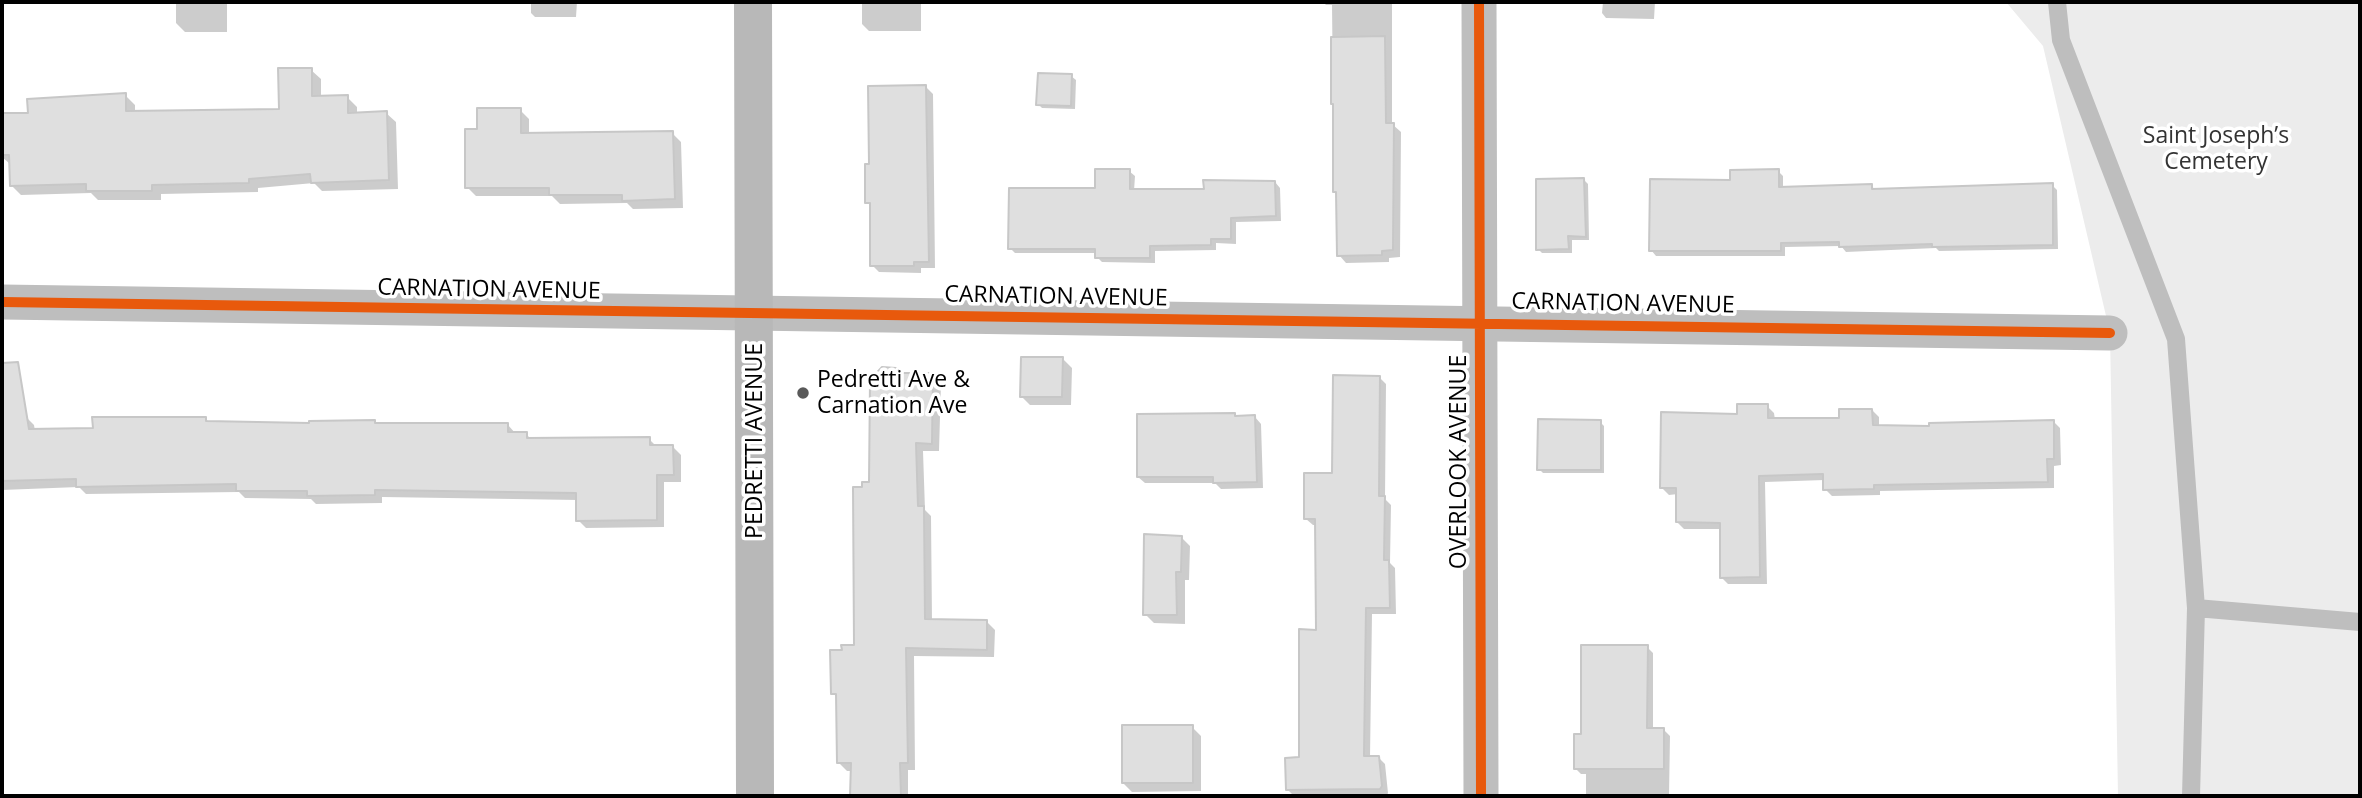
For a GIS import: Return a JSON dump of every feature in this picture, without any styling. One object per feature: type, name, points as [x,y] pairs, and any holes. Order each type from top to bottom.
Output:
[{"type":"street","name":"PEDRETTI AVENUE","points":[[752,2],[755,796]]},
{"type":"street","name":"OVERLOOK AVENUE","points":[[1479,2],[1481,796]]},
{"type":"street","name":"CARNATION AVENUE","points":[[2,302],[2110,333]]},
{"type":"lane","points":[[2057,2],[2061,40],[2176,339],[2196,608],[2191,796]]},
{"type":"lane","points":[[2196,608],[2360,622]]},
{"type":"green space","name":"Saint Joseph’s Cemetery","points":[[2006,2],[2360,2],[2360,796],[2118,796],[2110,333],[2043,46]]},
{"type":"building","points":[[1385,36],[1386,123],[1394,123],[1393,250],[1382,251],[1382,255],[1337,256],[1336,192],[1333,192],[1331,37]]},
{"type":"building","points":[[278,68],[312,68],[312,96],[348,95],[348,113],[387,111],[389,180],[311,183],[310,174],[249,179],[249,183],[152,185],[152,191],[86,191],[86,184],[10,186],[9,155],[2,155],[2,113],[28,113],[27,99],[126,93],[126,111],[279,109]]},
{"type":"building","points":[[1038,73],[1072,74],[1071,106],[1036,105]]},
{"type":"building","points":[[926,85],[929,262],[914,262],[914,266],[870,266],[870,203],[865,203],[865,164],[869,164],[868,86]]},
{"type":"building","points":[[477,108],[521,108],[521,133],[673,131],[675,199],[622,201],[622,195],[549,195],[549,188],[465,188],[465,129],[477,129]]},
{"type":"building","points":[[1095,169],[1130,169],[1130,189],[1204,189],[1203,180],[1275,181],[1276,216],[1231,218],[1231,239],[1211,239],[1211,245],[1150,246],[1150,258],[1095,258],[1095,249],[1008,249],[1009,188],[1095,188]]},
{"type":"building","points":[[1779,169],[1779,187],[1872,184],[1872,189],[2053,183],[2053,245],[1932,247],[1932,244],[1839,247],[1839,242],[1781,243],[1781,251],[1649,251],[1650,179],[1730,180],[1730,170]]},
{"type":"building","points":[[1584,178],[1586,237],[1568,236],[1569,249],[1536,250],[1536,179]]},
{"type":"building","points":[[1021,357],[1063,357],[1062,397],[1020,397]]},
{"type":"building","points":[[18,362],[29,429],[93,428],[92,417],[206,417],[206,421],[309,423],[375,420],[375,423],[508,423],[508,432],[527,432],[527,438],[650,437],[650,445],[673,445],[674,475],[657,475],[657,520],[576,521],[576,493],[375,490],[375,495],[307,496],[307,491],[236,491],[236,484],[76,487],[76,479],[2,481],[2,363]]},
{"type":"building","points":[[882,367],[896,368],[901,373],[933,373],[932,444],[916,443],[918,506],[924,506],[925,619],[987,620],[987,650],[906,648],[908,763],[900,763],[901,796],[850,796],[851,763],[837,763],[836,694],[831,694],[830,650],[842,650],[841,645],[854,645],[853,487],[862,487],[862,482],[869,482],[870,380]]},
{"type":"building","points":[[1333,375],[1380,376],[1379,496],[1385,496],[1384,560],[1389,560],[1390,608],[1366,608],[1364,756],[1379,756],[1382,786],[1380,789],[1286,790],[1285,758],[1299,757],[1299,629],[1316,630],[1315,519],[1304,519],[1304,473],[1332,473]]},
{"type":"building","points":[[1737,404],[1768,404],[1768,418],[1839,418],[1839,409],[1872,409],[1873,425],[1929,426],[1929,423],[2054,420],[2054,459],[2047,459],[2048,482],[1874,485],[1874,489],[1823,490],[1823,474],[1759,476],[1760,577],[1720,578],[1720,523],[1676,522],[1676,488],[1660,488],[1661,412],[1737,414]]},
{"type":"building","points":[[1235,413],[1235,416],[1255,415],[1257,482],[1213,483],[1213,477],[1137,477],[1137,414]]},
{"type":"building","points":[[1538,419],[1601,420],[1601,470],[1537,470]]},
{"type":"building","points":[[1144,534],[1182,536],[1181,572],[1176,572],[1177,615],[1143,615]]},
{"type":"building","points":[[1581,645],[1648,645],[1647,728],[1664,728],[1664,769],[1574,769],[1574,734],[1581,734]]},
{"type":"building","points":[[1122,725],[1193,725],[1193,783],[1122,783]]},
{"type":"cycle path","points":[[1479,2],[1481,796]]},
{"type":"cycle path","points":[[2,302],[2110,333]]},
{"type":"place","name":"Pedretti Ave & Carnation Ave","points":[[803,393]]}]
